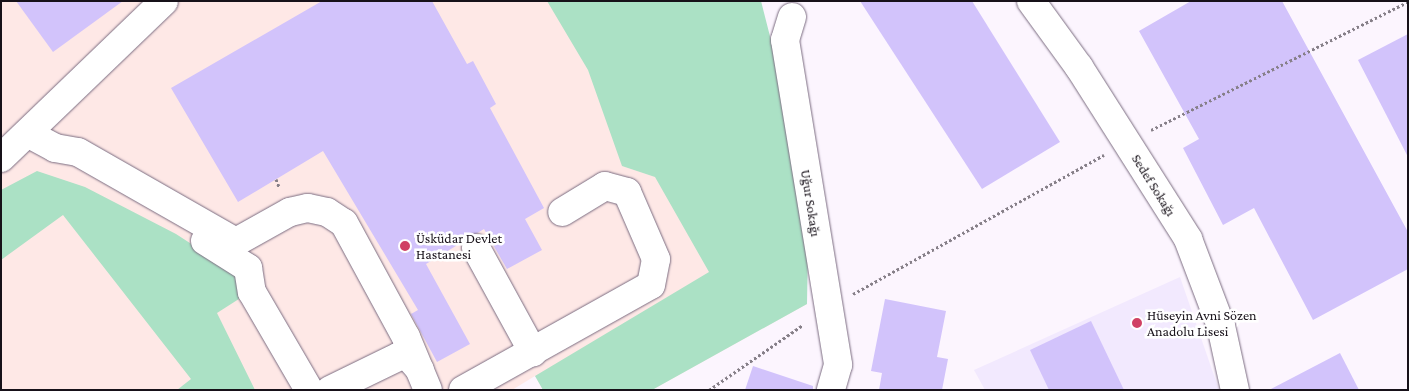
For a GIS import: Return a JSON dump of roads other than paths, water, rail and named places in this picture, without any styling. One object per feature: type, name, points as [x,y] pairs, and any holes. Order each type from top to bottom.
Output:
[{"type":"street","points":[[1,158],[30,134],[164,1]]},
{"type":"street","name":"Sedef Sokağı","points":[[1031,1],[1127,142],[1188,239],[1221,326],[1235,390]]},
{"type":"street","name":"Uğur Sokağı","points":[[792,17],[784,40],[838,365],[831,390]]},
{"type":"street","points":[[30,134],[55,148],[74,164],[248,268],[252,292],[309,390]]},
{"type":"street","points":[[55,148],[78,152],[236,242],[290,212],[308,208],[327,212],[344,223],[424,380]]},
{"type":"street","points":[[463,390],[651,284],[656,259],[627,192],[605,186],[562,212]]},
{"type":"street","points":[[476,248],[533,352]]},
{"type":"street","points":[[330,390],[400,356],[408,356],[424,380]]},
{"type":"place","name":"Üsküdar Devlet Hastanesi","points":[[405,246]]},
{"type":"place","name":"Hüseyin Avni Sözen Anadolu Lisesi","points":[[1137,323]]}]
